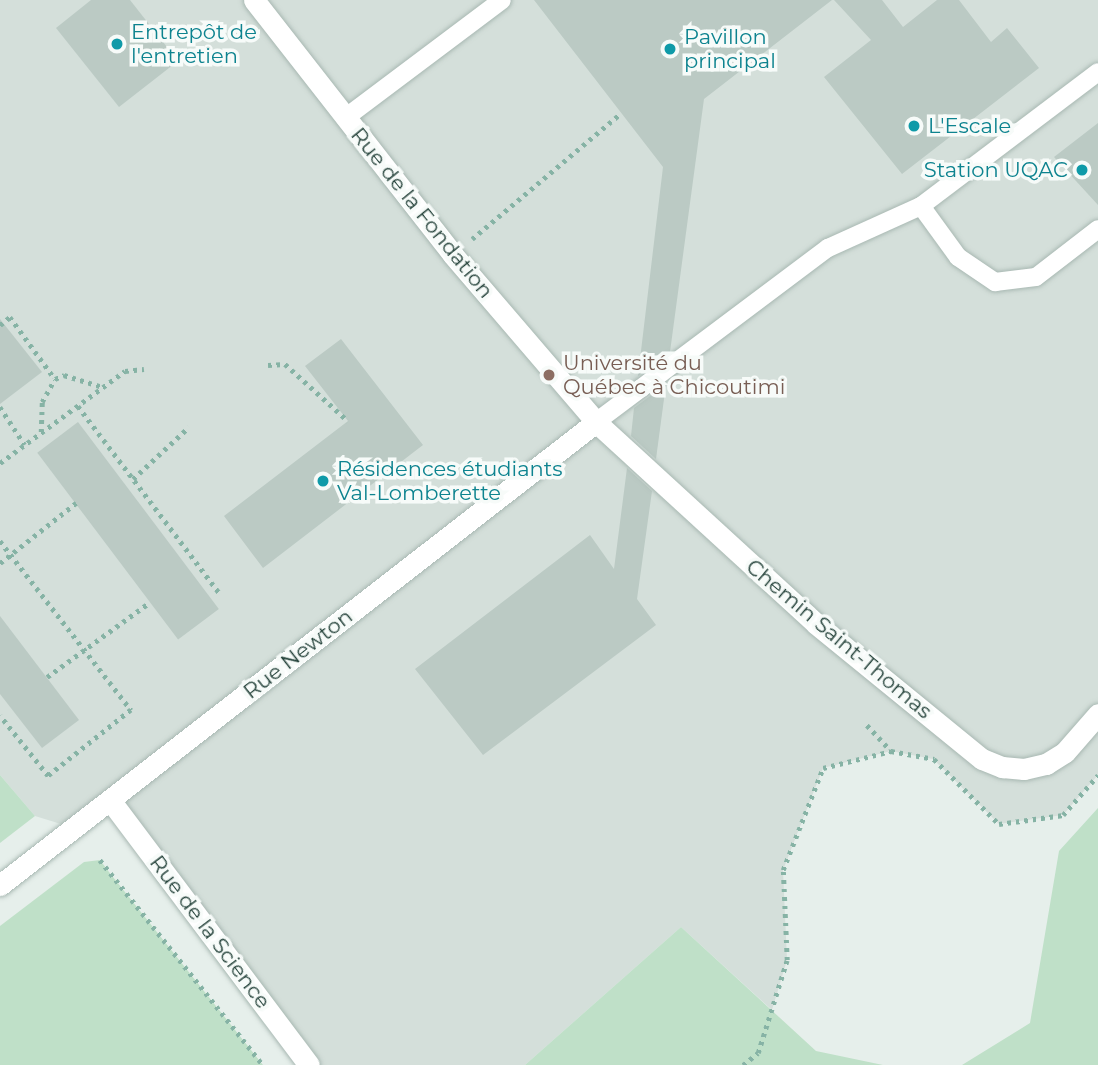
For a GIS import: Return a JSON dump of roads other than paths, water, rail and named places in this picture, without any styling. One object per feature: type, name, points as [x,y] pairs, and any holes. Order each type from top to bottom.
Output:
[{"type":"street","name":"Rue de la Fondation","points":[[254,0],[453,255],[596,422]]},
{"type":"street","name":"Chemin Saint-Thomas","points":[[596,422],[815,622],[982,759],[1013,768],[1046,764],[1065,752],[1098,714]]},
{"type":"street","name":"Rue Newton","points":[[0,885],[596,422]]},
{"type":"street","name":"Rue de la Science","points":[[110,800],[309,1065]]},
{"type":"lane","points":[[345,118],[502,0]]},
{"type":"lane","points":[[596,422],[828,248],[922,206],[1098,72]]},
{"type":"lane","points":[[922,206],[957,257],[995,282],[1036,277],[1098,229]]},
{"type":"place","name":"Entrepôt de l'entretien","points":[[117,44]]},
{"type":"place","name":"Pavillon principal","points":[[670,49]]},
{"type":"place","name":"L'Escale","points":[[914,126]]},
{"type":"place","name":"Station UQAC","points":[[1082,170]]},
{"type":"place","name":"Université du Québec à Chicoutimi","points":[[549,375]]},
{"type":"place","name":"Résidences étudiants Val-Lomberette","points":[[323,481]]}]
